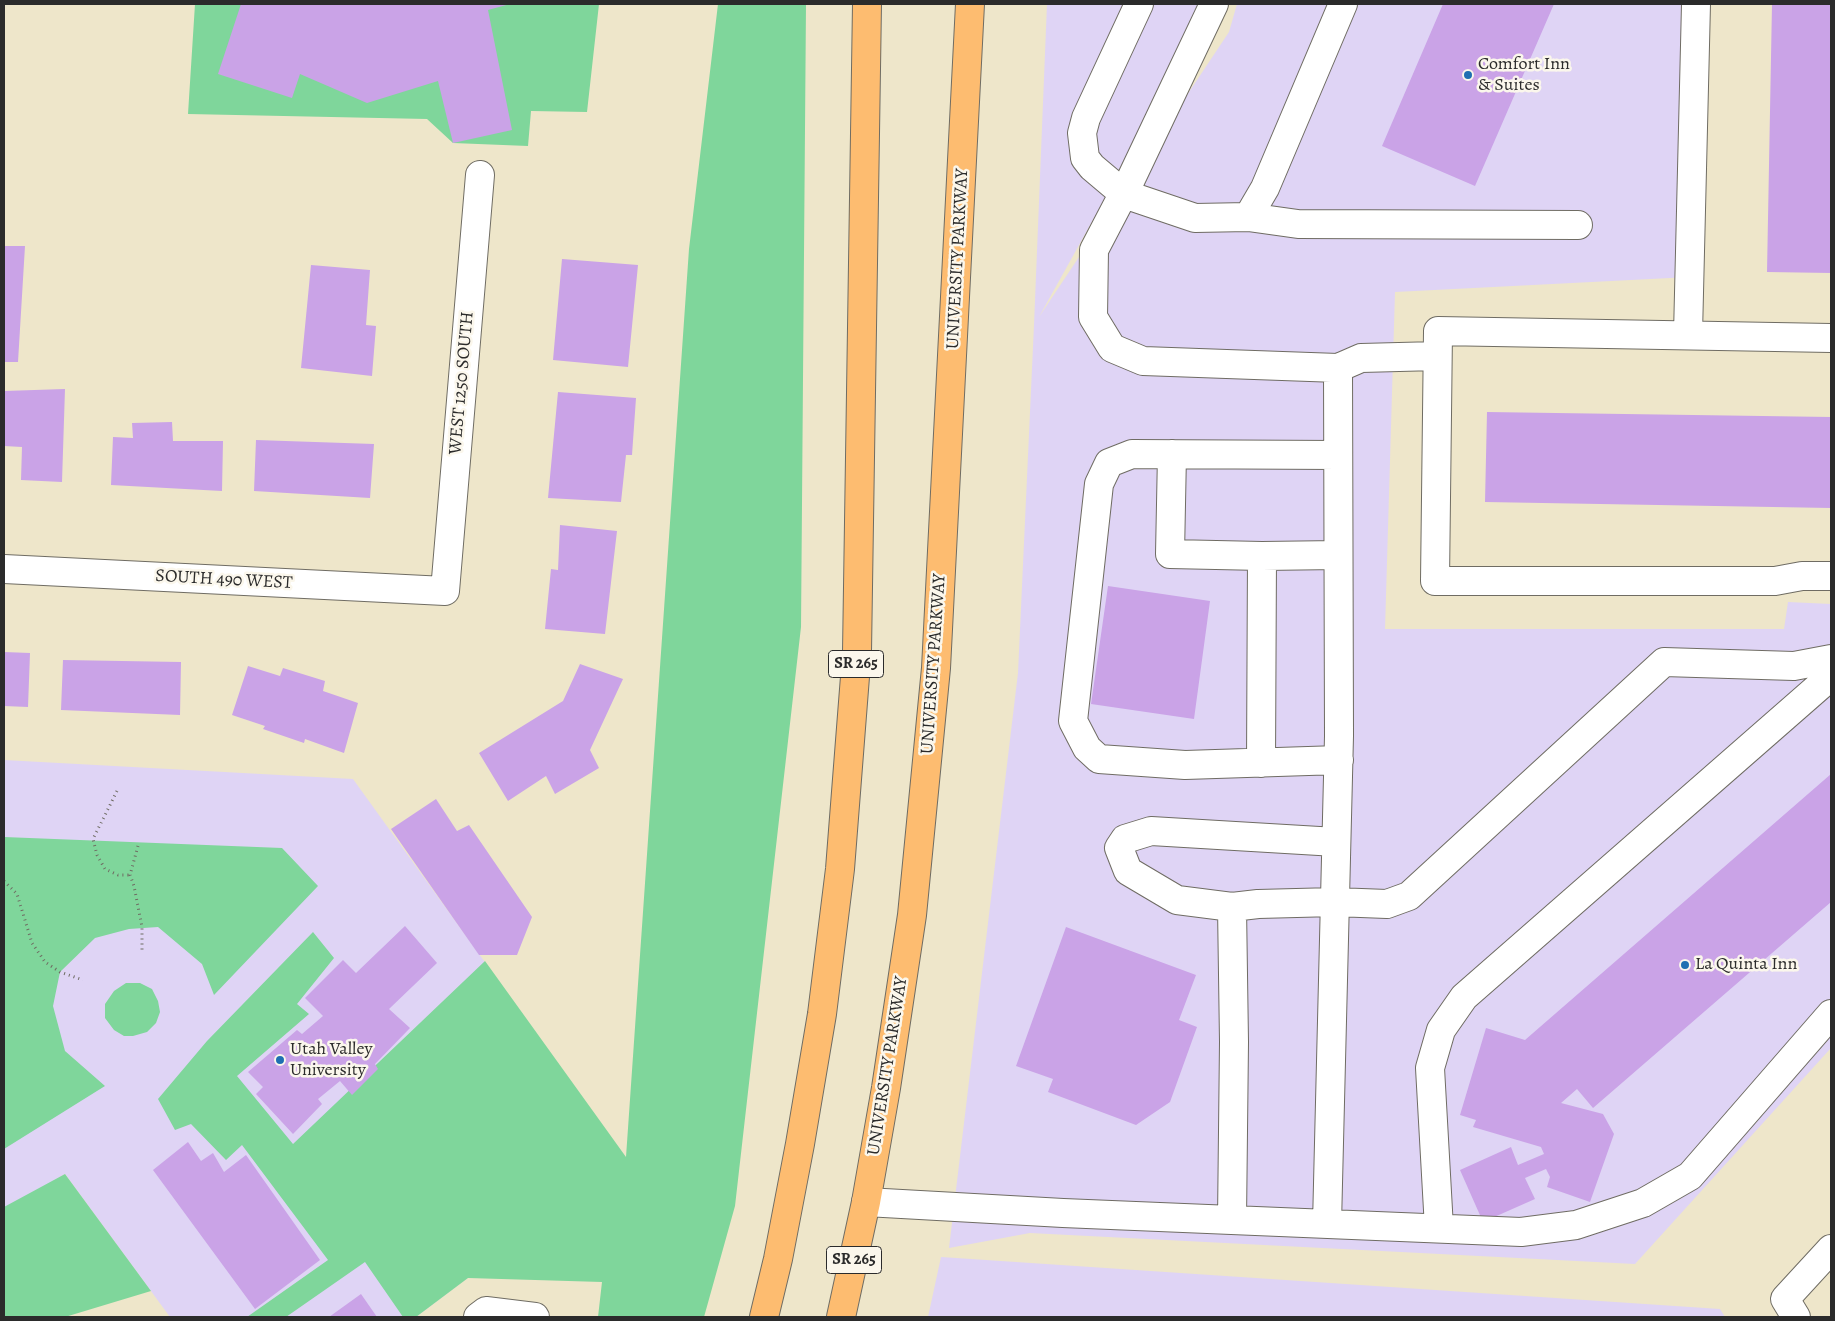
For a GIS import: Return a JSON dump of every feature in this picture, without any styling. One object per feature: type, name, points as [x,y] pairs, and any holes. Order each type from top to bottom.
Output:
[{"type":"main road","name":"SR 265","points":[[764,1317],[778,1259],[800,1144],[822,1014],[840,869],[857,651],[867,4]]},
{"type":"main road","name":"UNIVERSITY PARKWAY","points":[[841,1317],[866,1202],[886,1088],[912,915],[936,668],[970,4]]},
{"type":"street","points":[[1139,4],[1086,118],[1082,133],[1085,158],[1092,167],[1124,194],[1195,218],[1248,217],[1298,224],[1578,225]]},
{"type":"street","points":[[1214,4],[1124,194],[1094,250],[1093,317],[1112,348],[1143,361],[1338,368],[1361,358],[1437,356]]},
{"type":"street","points":[[1248,217],[1265,188],[1343,4]]},
{"type":"street","points":[[1688,334],[1696,4]]},
{"type":"street","name":"WEST 1250 SOUTH","points":[[445,591],[480,175]]},
{"type":"street","points":[[1831,338],[1438,331],[1434,581],[1775,581],[1802,576],[1831,576]]},
{"type":"street","points":[[1327,1224],[1339,760],[1338,368]]},
{"type":"street","points":[[1338,455],[1132,454],[1109,463],[1099,484],[1073,721],[1086,748],[1099,759],[1185,765],[1339,760]]},
{"type":"street","points":[[1172,454],[1170,554],[1338,555]]},
{"type":"street","points":[[1261,763],[1262,556]]},
{"type":"street","name":"SOUTH 490 WEST","points":[[4,569],[445,591]]},
{"type":"street","points":[[1336,842],[1151,831],[1125,839],[1119,848],[1128,871],[1177,900],[1232,908],[1258,904],[1335,902],[1387,904],[1409,896],[1664,662],[1794,666],[1831,659]]},
{"type":"street","points":[[1439,1228],[1430,1068],[1441,1030],[1464,997],[1831,676]]},
{"type":"street","points":[[1232,908],[1234,1042],[1232,1220]]},
{"type":"street","points":[[866,1202],[1063,1213],[1521,1232],[1576,1225],[1643,1203],[1690,1176],[1831,1014]]},
{"type":"street","points":[[1790,1308],[1831,1249]]},
{"type":"street","points":[[478,1317],[486,1312],[535,1317]]},
{"type":"path","points":[[116,791],[93,839],[97,855],[105,869],[118,875],[130,875]]},
{"type":"path","points":[[138,846],[130,875],[142,927],[142,952]]},
{"type":"path","points":[[4,881],[17,894],[32,943],[44,962],[60,972],[84,980]]},
{"type":"shaded area","points":[[1047,4],[1213,4],[1039,317],[1229,32],[1237,4],[1695,4],[1690,277],[1395,292],[1385,629],[1784,629],[1788,602],[1831,604],[1831,1048],[1635,1264],[1030,1233],[949,1248],[1018,673]]},
{"type":"shaded area","name":"Utah Valley University","points":[[4,760],[353,779],[626,1158],[416,1317],[170,1317],[65,1174],[4,1210]]},
{"type":"shaded area","points":[[941,1257],[1720,1309],[1725,1317],[928,1317]]},
{"type":"green space","points":[[195,4],[599,4],[587,112],[531,111],[528,146],[453,143],[427,119],[188,114]]},
{"type":"green space","points":[[718,4],[806,4],[801,627],[735,1206],[704,1317],[598,1317],[602,1282],[468,1278],[416,1317],[403,1317],[365,1262],[286,1317],[247,1317],[328,1260],[242,1145],[226,1160],[191,1124],[175,1130],[158,1099],[207,1041],[313,932],[334,958],[297,1004],[309,1014],[237,1076],[293,1144],[485,961],[626,1157],[689,249]]},
{"type":"green space","points":[[4,837],[282,848],[318,886],[214,995],[202,964],[158,927],[129,929],[95,938],[60,972],[53,1006],[65,1051],[105,1086],[4,1149]]},
{"type":"green space","points":[[126,983],[140,983],[152,989],[158,1001],[160,1012],[156,1023],[147,1032],[133,1036],[124,1036],[114,1030],[105,1018],[105,1004],[114,991]]},
{"type":"green space","points":[[65,1174],[151,1291],[65,1317],[4,1317],[4,1207]]},
{"type":"building","points":[[241,4],[510,4],[488,10],[512,130],[453,143],[438,81],[367,103],[300,74],[292,98],[218,74]]},
{"type":"building","name":"Comfort Inn & Suites","points":[[1443,4],[1554,4],[1475,186],[1382,146]]},
{"type":"building","points":[[1772,4],[1831,4],[1831,273],[1767,272]]},
{"type":"building","points":[[4,246],[25,246],[18,362],[4,362]]},
{"type":"building","points":[[562,259],[638,265],[628,367],[553,360]]},
{"type":"building","points":[[311,265],[370,270],[366,325],[376,326],[372,376],[301,368]]},
{"type":"building","points":[[65,389],[62,482],[21,480],[22,447],[4,446],[4,391]]},
{"type":"building","points":[[558,392],[636,398],[632,455],[626,455],[621,502],[548,498]]},
{"type":"building","points":[[1487,412],[1831,417],[1831,508],[1485,502]]},
{"type":"building","points":[[172,422],[173,441],[223,441],[222,491],[111,485],[113,437],[133,438],[132,423]]},
{"type":"building","points":[[256,440],[374,444],[370,498],[254,491]]},
{"type":"building","points":[[560,525],[617,531],[605,634],[545,629],[551,569],[558,570]]},
{"type":"building","points":[[1108,586],[1210,601],[1194,719],[1091,704]]},
{"type":"building","points":[[4,652],[30,653],[28,707],[4,706]]},
{"type":"building","points":[[63,660],[181,662],[180,715],[61,710]]},
{"type":"building","points":[[580,664],[623,679],[590,750],[599,768],[555,794],[546,776],[508,801],[479,753],[563,701]]},
{"type":"building","points":[[248,666],[280,676],[283,668],[325,681],[323,691],[358,703],[344,753],[305,739],[304,743],[263,729],[265,726],[232,715]]},
{"type":"building","name":"La Quinta Inn","points":[[1831,774],[1831,902],[1593,1108],[1577,1089],[1561,1103],[1603,1114],[1614,1134],[1590,1202],[1547,1187],[1550,1177],[1546,1169],[1525,1178],[1535,1199],[1483,1222],[1460,1170],[1511,1147],[1518,1165],[1544,1154],[1541,1147],[1473,1127],[1476,1120],[1460,1115],[1486,1028],[1525,1040]]},
{"type":"building","points":[[436,799],[457,831],[469,825],[532,917],[517,955],[479,955],[391,829]]},
{"type":"building","points":[[405,926],[437,963],[389,1009],[410,1028],[375,1064],[378,1069],[352,1095],[340,1081],[318,1099],[322,1104],[293,1134],[256,1094],[263,1087],[248,1072],[297,1030],[302,1034],[323,1016],[305,998],[343,960],[356,973]]},
{"type":"building","points":[[1066,927],[1196,975],[1179,1020],[1197,1027],[1170,1102],[1136,1125],[1048,1092],[1053,1079],[1016,1066]]},
{"type":"building","points":[[188,1142],[201,1161],[213,1153],[224,1172],[246,1155],[320,1260],[255,1309],[153,1170]]},
{"type":"building","points":[[361,1294],[377,1317],[329,1317]]},
{"type":"place","name":"Comfort Inn & Suites","points":[[1468,75]]},
{"type":"place","name":"La Quinta Inn","points":[[1685,965]]},
{"type":"place","name":"Utah Valley University","points":[[280,1060]]}]
